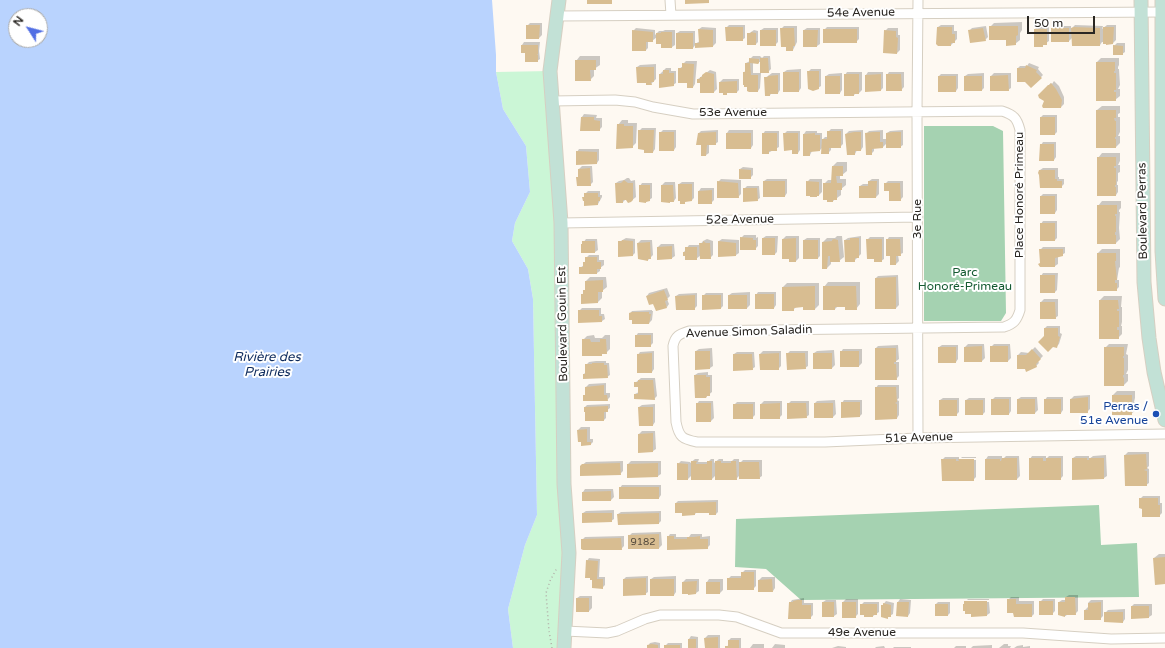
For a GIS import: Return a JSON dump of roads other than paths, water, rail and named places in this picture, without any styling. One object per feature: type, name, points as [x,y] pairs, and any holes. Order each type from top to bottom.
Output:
[{"type":"main road","name":"Boulevard Gouin Est","points":[[559,0],[550,71],[561,223],[564,484],[569,553],[564,648]]},
{"type":"main road","name":"Boulevard Perras","points":[[1141,6],[1144,282],[1152,358],[1165,420]]},
{"type":"main road","name":"Boulevard Perras","points":[[1163,8],[1164,108],[1162,251],[1165,299]]},
{"type":"street","points":[[670,0],[671,15]]},
{"type":"street","name":"3e Rue","points":[[918,0],[918,438]]},
{"type":"street","name":"54e Avenue","points":[[556,16],[918,13],[1141,6],[1163,8]]},
{"type":"street","name":"53e Avenue","points":[[552,101],[616,100],[635,102],[653,107],[693,114],[917,112]]},
{"type":"street","name":"Place Honoré Primeau","points":[[917,112],[1002,111],[1012,115],[1018,122],[1020,130],[1020,310],[1018,319],[1012,325],[1004,327],[918,328]]},
{"type":"street","name":"52e Avenue","points":[[561,223],[918,217]]},
{"type":"street","name":"Avenue Simon Saladin","points":[[678,431],[676,422],[672,346],[674,339],[681,333],[689,331],[918,328]]},
{"type":"street","name":"51e Avenue","points":[[678,431],[681,437],[686,440],[696,442],[825,442],[918,438],[1165,434]]},
{"type":"street","name":"49e Avenue","points":[[565,631],[617,631],[645,619],[660,615],[719,615],[737,616],[782,633],[1023,633],[1111,639],[1165,638]]},
{"type":"water","name":"Rivière des Prairies","points":[[0,0],[492,0],[496,72],[503,109],[526,146],[530,192],[515,223],[512,241],[528,269],[533,299],[537,515],[525,545],[508,609],[513,648],[0,648]]},
{"type":"place","name":"Perras / 51e Avenue","points":[[1156,414]]},
{"type":"park label","name":"Parc Honoré-Primeau","points":[[965,280]]}]
